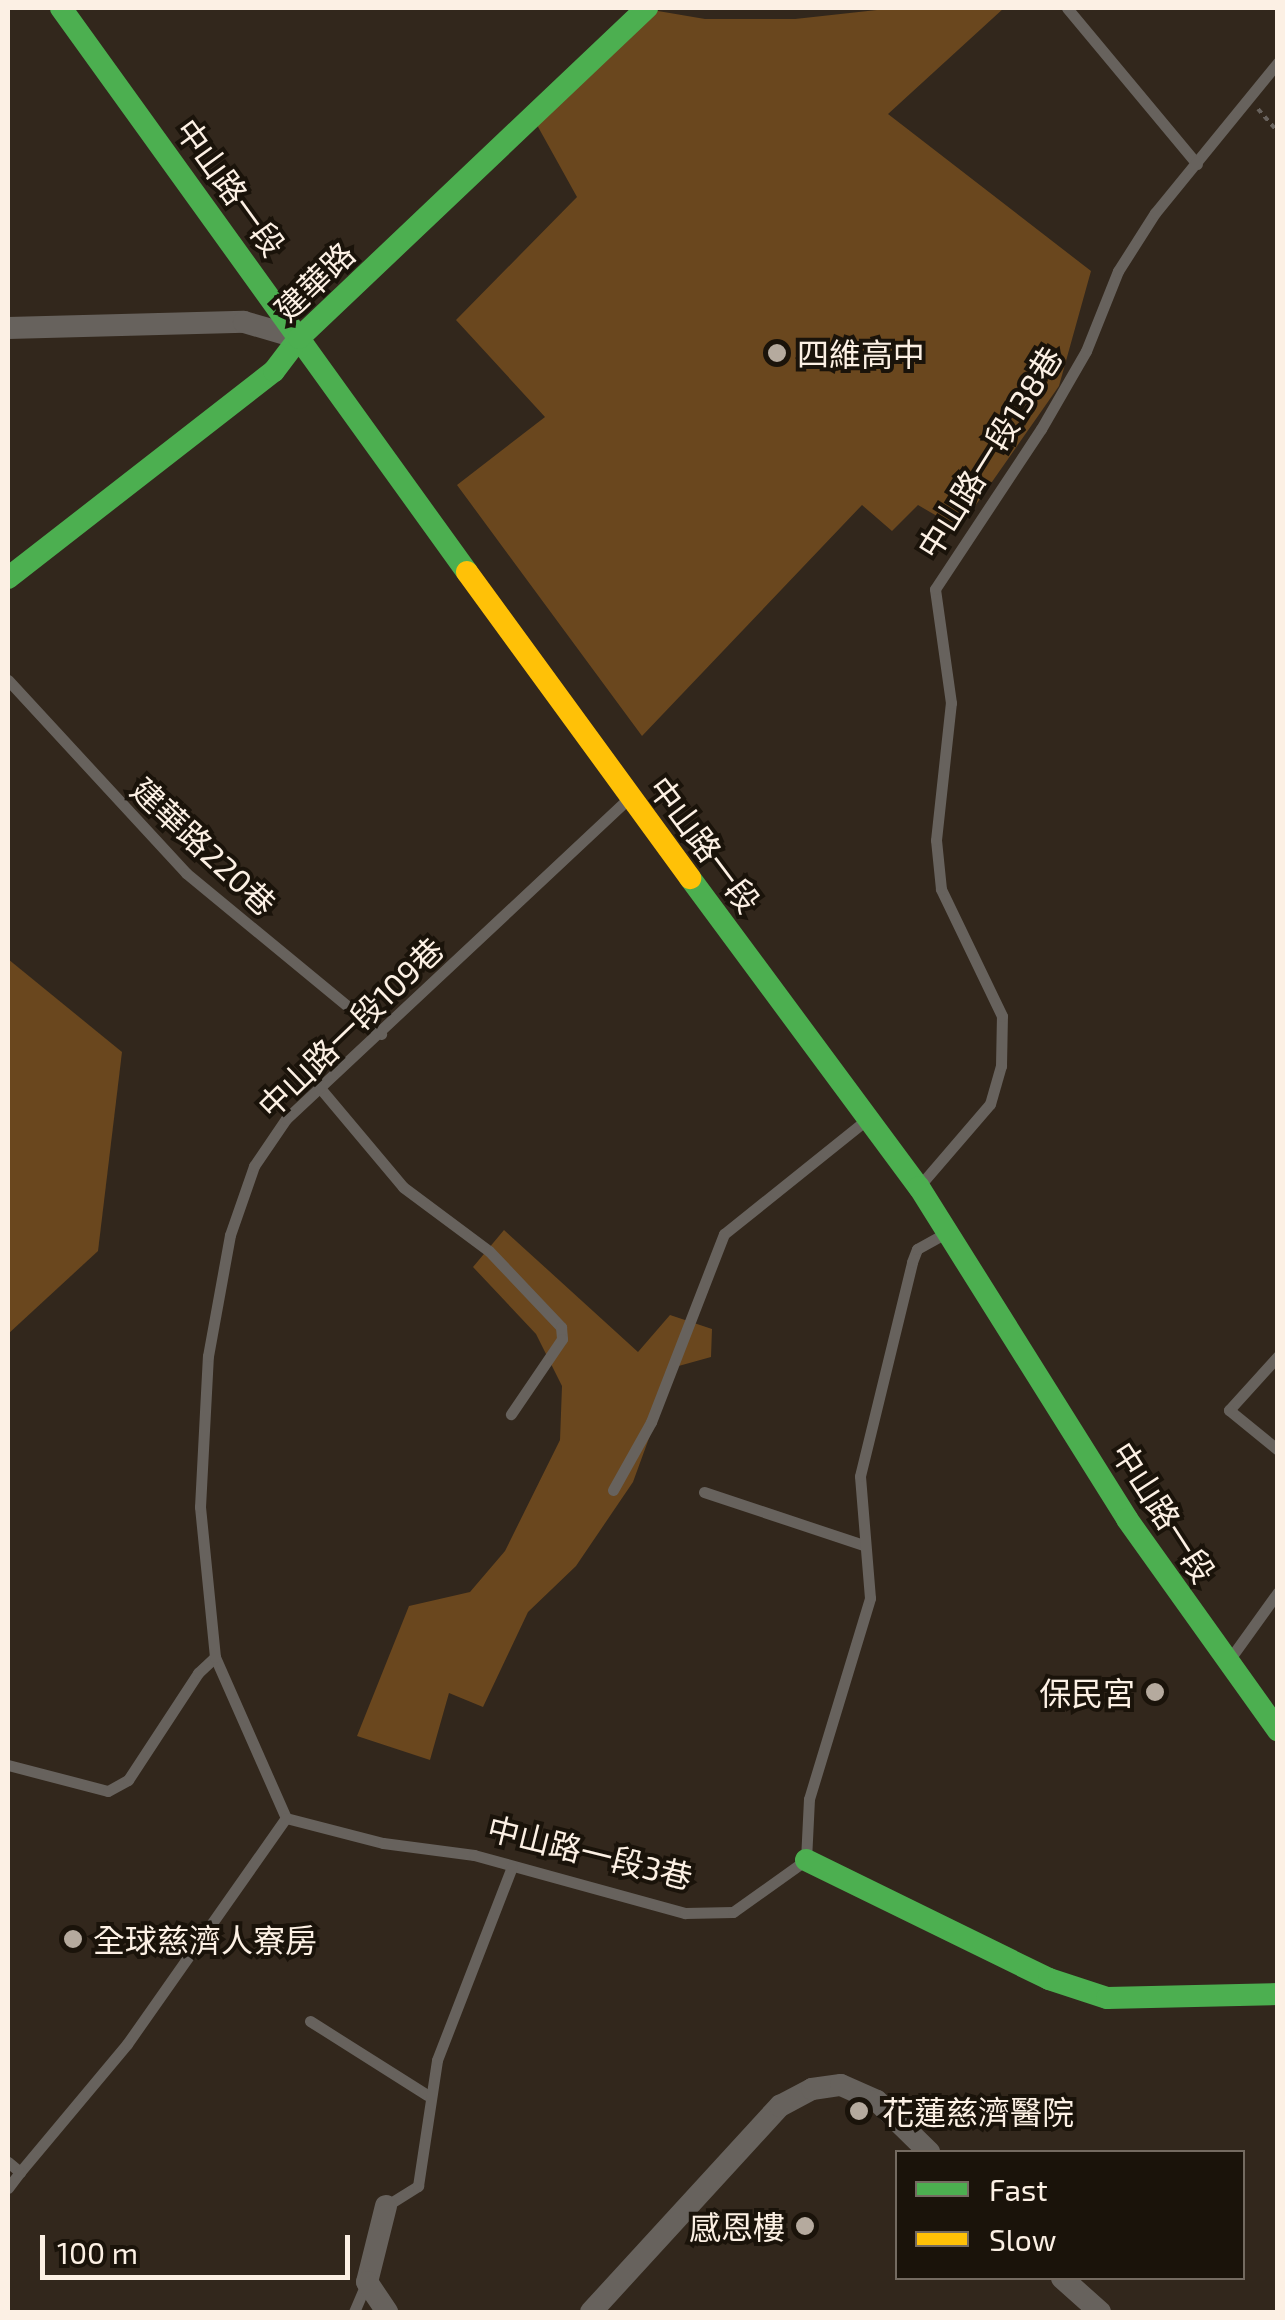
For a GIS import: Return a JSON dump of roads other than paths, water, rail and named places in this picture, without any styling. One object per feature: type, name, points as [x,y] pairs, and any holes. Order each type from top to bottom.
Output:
[{"type":"street","name":"中山路一段","points":[[61,8],[630,798],[919,1186],[1127,1520],[1226,1664],[1278,1730]]},
{"type":"street","name":"建華路","points":[[8,578],[274,370],[299,338],[647,8]]},
{"type":"street","points":[[8,328],[244,322],[299,338]]},
{"type":"street","points":[[806,1860],[1049,1978],[1107,1998],[1278,1994]]},
{"type":"street","points":[[591,2312],[780,2106],[812,2089],[841,2085],[877,2101],[927,2150]]},
{"type":"street","points":[[386,2206],[367,2282],[387,2312]]},
{"type":"street","points":[[1064,2280],[1100,2312]]},
{"type":"lane","points":[[1068,8],[1198,164]]},
{"type":"lane","name":"中山路一段138巷","points":[[919,1186],[990,1104],[1002,1032],[1002,1016],[941,889],[936,840],[952,703],[935,590],[1040,430],[1086,350],[1118,271],[1198,164],[1252,102],[1278,62]]},
{"type":"lane","name":"建華路220巷","points":[[8,680],[186,873],[381,1034]]},
{"type":"lane","name":"中山路一段109巷","points":[[286,1818],[215,1658],[200,1507],[202,1416],[227,1252],[254,1166],[286,1120],[630,798]]},
{"type":"lane","points":[[320,1088],[402,1187],[489,1251],[561,1327],[562,1339],[511,1414]]},
{"type":"lane","points":[[613,1490],[651,1422],[724,1234],[868,1118]]},
{"type":"lane","points":[[806,1860],[809,1798],[870,1598],[860,1476],[912,1262],[917,1249],[949,1231]]},
{"type":"lane","points":[[1278,1356],[1229,1410],[1278,1450]]},
{"type":"lane","points":[[704,1492],[863,1545]]},
{"type":"lane","points":[[1226,1664],[1278,1592]]},
{"type":"lane","points":[[8,1764],[70,1786],[108,1791],[128,1780],[198,1673],[215,1658]]},
{"type":"lane","points":[[8,2188],[138,2030],[286,1818]]},
{"type":"lane","name":"中山路一段3巷","points":[[286,1818],[512,1867],[684,1913],[733,1912],[806,1860]]},
{"type":"lane","points":[[386,2206],[418,2186],[427,2095],[512,1867]]},
{"type":"lane","points":[[310,2020],[427,2095]]},
{"type":"lane","points":[[8,2162],[20,2172]]},
{"type":"lane","points":[[354,2312],[367,2282]]},
{"type":"place","name":"四維高中","points":[[777,353]]},
{"type":"place","name":"保民宮","points":[[1155,1692]]},
{"type":"place","name":"全球慈濟人寮房","points":[[73,1939]]},
{"type":"place","name":"花蓮慈濟醫院","points":[[859,2111]]},
{"type":"place","name":"感恩樓","points":[[805,2226]]}]
